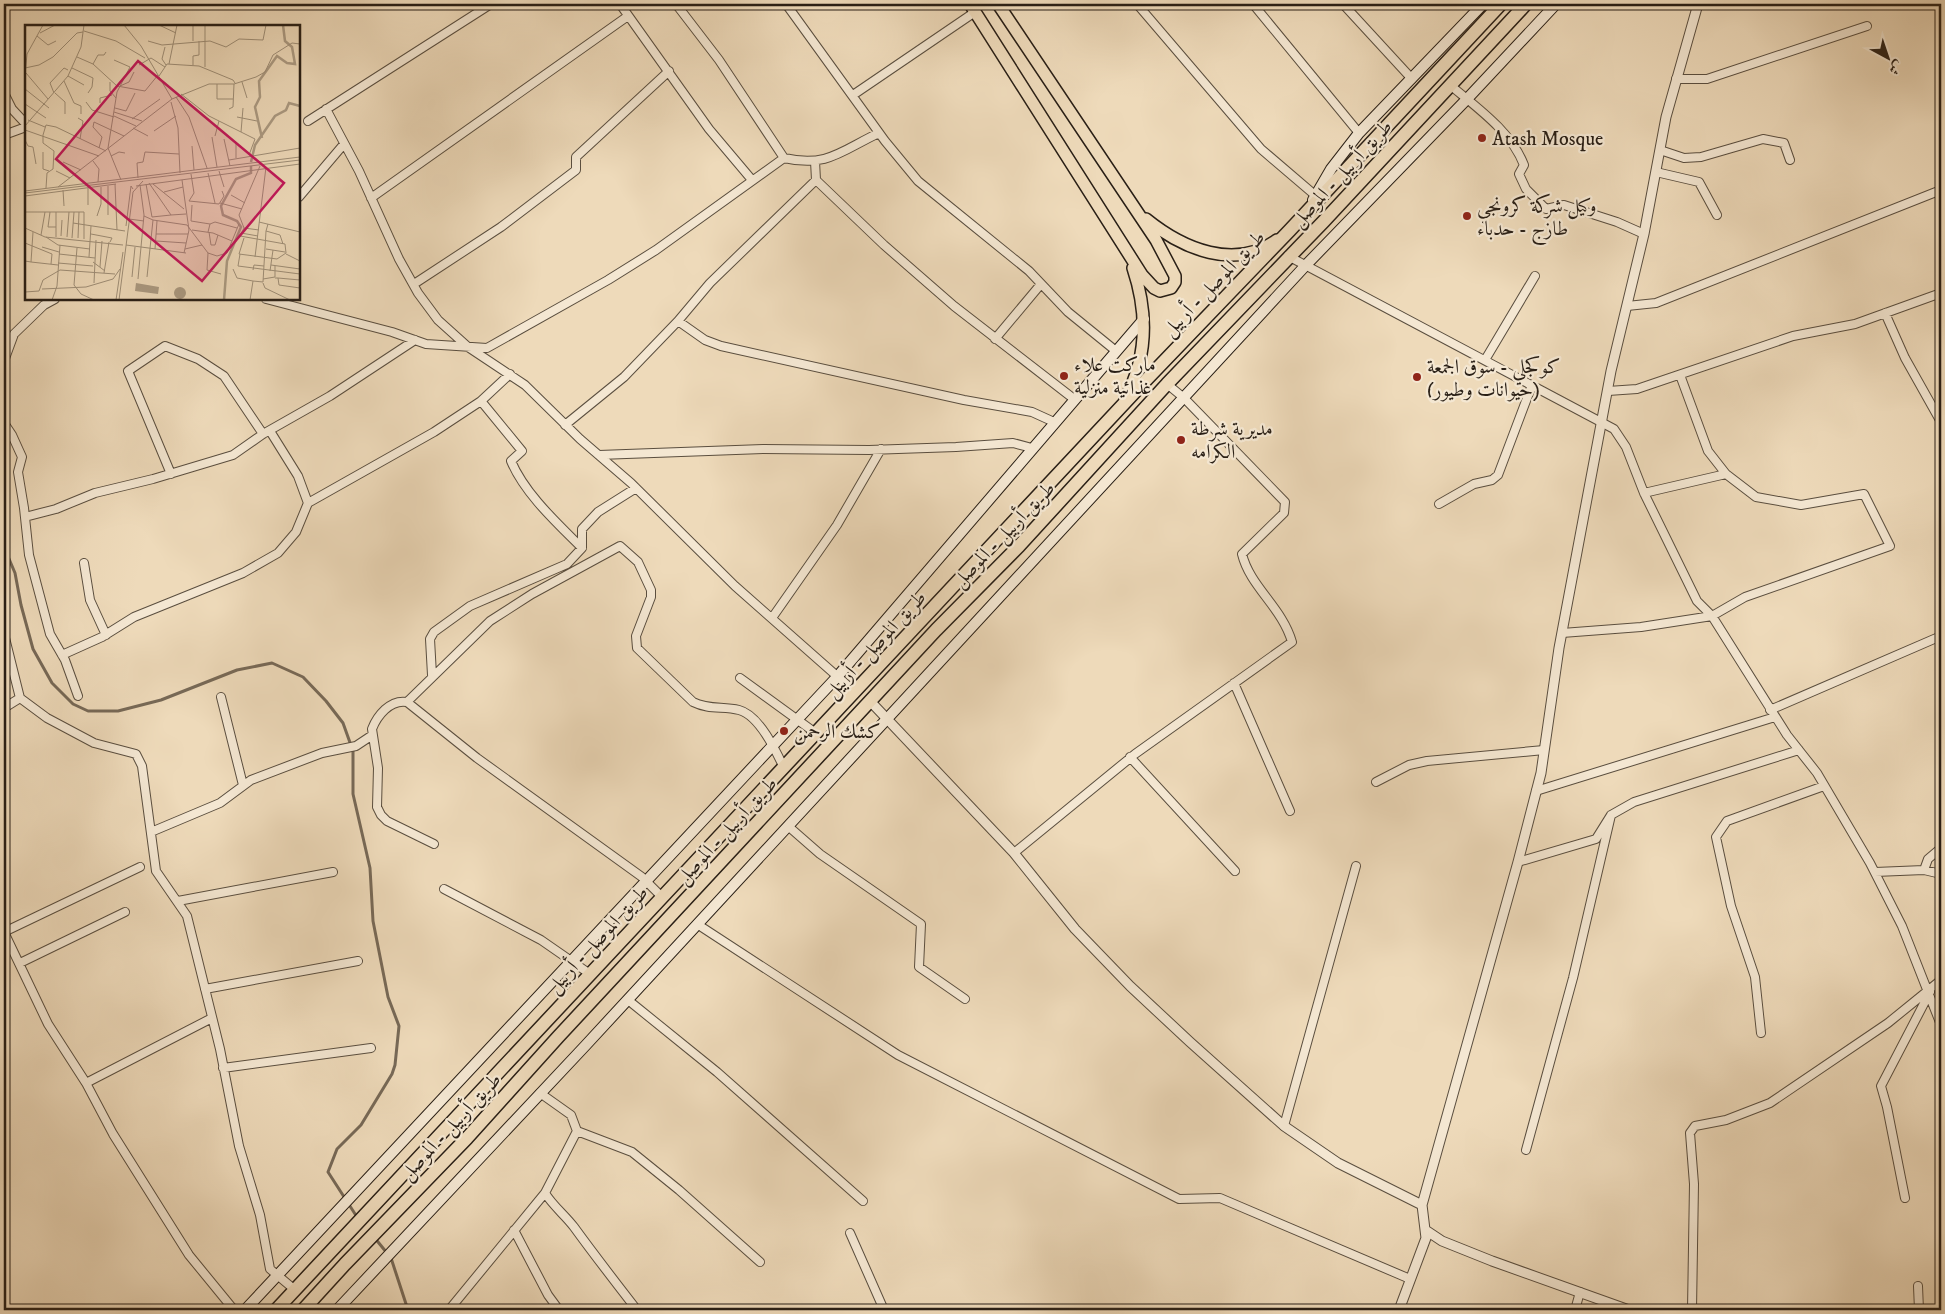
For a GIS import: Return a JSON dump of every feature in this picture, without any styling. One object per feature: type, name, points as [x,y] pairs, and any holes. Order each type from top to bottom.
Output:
[{"type":"highway","name":"طريق الموصل - أربيل","points":[[276,1310],[1113,418],[1147,379],[1307,212],[1501,4]]},
{"type":"highway","name":"طريق أربيل - الموصل","points":[[308,1309],[372,1235],[467,1138],[558,1037],[936,630],[1019,546],[1167,384],[1526,4]]},
{"type":"main road","points":[[972,8],[1125,250],[1154,288],[1160,291],[1171,288],[1175,282],[1173,270],[1137,209],[998,4]]},
{"type":"main road","points":[[1307,212],[1331,169],[1359,133],[1483,4]]},
{"type":"main road","points":[[336,1310],[628,1000],[1033,558],[1306,265],[1556,4]]},
{"type":"main road","points":[[1137,209],[1157,228],[1199,249],[1220,256],[1232,256],[1258,251],[1290,230]]},
{"type":"main road","points":[[1113,418],[1129,393],[1138,371],[1143,346],[1144,319],[1137,280],[1125,250]]},
{"type":"main road","points":[[244,1310],[837,677],[1144,319]]},
{"type":"street","points":[[308,121],[491,4]]},
{"type":"street","points":[[620,4],[709,129],[752,180]]},
{"type":"street","points":[[676,4],[719,60],[784,158]]},
{"type":"street","points":[[786,4],[879,132],[918,181],[1029,271],[1068,312],[1116,351]]},
{"type":"street","points":[[1136,4],[1262,149],[1316,196]]},
{"type":"street","points":[[1253,4],[1359,133]]},
{"type":"street","points":[[1343,4],[1412,79]]},
{"type":"street","points":[[1399,1310],[1427,1232],[1422,1205],[1536,791],[1562,633],[1608,391],[1644,234],[1676,79],[1698,4]]},
{"type":"street","points":[[853,95],[972,8]]},
{"type":"street","points":[[371,198],[628,16]]},
{"type":"street","points":[[1676,79],[1708,79],[1867,26]]},
{"type":"street","points":[[414,284],[501,227],[576,170],[576,158],[669,71]]},
{"type":"street","points":[[1450,85],[1489,117],[1520,154],[1524,165],[1520,174],[1526,188],[1546,209],[1564,205],[1617,222],[1644,234]]},
{"type":"street","points":[[4,94],[12,109],[25,123]]},
{"type":"street","points":[[326,110],[414,284],[438,320],[468,347],[526,385],[565,425],[636,488],[735,586],[855,692]]},
{"type":"street","points":[[4,135],[25,127]]},
{"type":"street","points":[[270,300],[426,344],[487,348],[608,280],[656,250],[784,158],[815,161],[833,158],[850,146],[879,132]]},
{"type":"street","points":[[1660,150],[1684,158],[1701,157],[1763,140],[1784,143],[1790,160]]},
{"type":"street","points":[[300,197],[344,144]]},
{"type":"street","points":[[815,161],[816,180],[884,245],[995,339],[1074,399]]},
{"type":"street","points":[[1656,172],[1699,182],[1717,215]]},
{"type":"street","points":[[565,425],[624,377],[710,283],[816,180]]},
{"type":"street","points":[[1627,306],[1656,303],[1941,190]]},
{"type":"street","points":[[1288,256],[1614,429],[1626,446],[1644,493],[1697,601],[1712,616],[1772,713],[1824,786],[1875,872],[1902,926],[1941,1025]]},
{"type":"street","points":[[1485,360],[1536,276]]},
{"type":"street","points":[[995,339],[1041,284]]},
{"type":"street","points":[[1608,391],[1637,389],[1793,336],[1855,324],[1941,292]]},
{"type":"street","points":[[4,360],[14,334],[44,305],[53,300]]},
{"type":"street","points":[[1885,313],[1906,358],[1941,422]]},
{"type":"street","points":[[678,320],[705,340],[721,346],[964,400],[1032,412],[1054,422]]},
{"type":"street","points":[[25,517],[56,509],[95,493],[171,474],[233,455],[266,432],[330,396],[415,340]]},
{"type":"street","points":[[171,474],[128,371],[165,346],[198,359],[224,376],[298,476],[308,503]]},
{"type":"street","points":[[62,655],[106,635],[134,618],[244,573],[278,553],[296,532],[308,503],[434,432],[481,401],[510,374]]},
{"type":"street","points":[[1562,633],[1641,627],[1712,616],[1745,597],[1890,546],[1864,494],[1801,505],[1756,497],[1726,474],[1708,451],[1680,375]]},
{"type":"street","points":[[1014,853],[1130,757],[1292,642],[1287,624],[1245,567],[1242,554],[1284,513],[1285,502],[1184,398],[1167,384]]},
{"type":"street","points":[[1439,504],[1474,484],[1492,480],[1498,474],[1532,385]]},
{"type":"street","points":[[481,401],[522,451],[511,461],[517,475],[558,524],[582,548]]},
{"type":"street","points":[[4,423],[22,457],[18,472],[29,555],[41,602],[50,634],[62,655],[78,696]]},
{"type":"street","points":[[599,455],[763,449],[881,449],[1013,443],[1032,448]]},
{"type":"street","points":[[772,618],[837,525],[881,449]]},
{"type":"street","points":[[1644,493],[1726,474]]},
{"type":"street","points":[[432,675],[430,639],[434,632],[470,606],[567,564],[582,548],[582,529],[598,512],[636,488]]},
{"type":"street","points":[[406,702],[490,621],[532,594],[620,546],[638,562],[651,590],[652,597],[636,636],[638,648],[693,702],[703,707],[744,712],[751,716],[773,745],[784,768]]},
{"type":"street","points":[[84,564],[90,600],[106,635]]},
{"type":"street","points":[[4,636],[20,698],[47,718],[94,743],[136,754],[142,766],[156,871],[169,893],[178,901],[187,916],[212,1018],[239,1146],[260,1215],[270,1269],[295,1290]]},
{"type":"street","points":[[1536,791],[1772,713],[1941,636]]},
{"type":"street","points":[[740,678],[817,734]]},
{"type":"street","points":[[1234,683],[1290,811]]},
{"type":"street","points":[[221,697],[243,785]]},
{"type":"street","points":[[4,708],[20,698]]},
{"type":"street","points":[[434,844],[388,821],[381,815],[378,807],[378,768],[371,736],[374,723],[382,713],[390,706],[401,701],[406,702],[477,758],[646,880],[662,897]]},
{"type":"street","points":[[870,701],[1014,853],[1075,929],[1130,986],[1284,1126],[1338,1163],[1422,1205]]},
{"type":"street","points":[[151,832],[220,803],[243,785],[262,775],[322,753],[356,746],[371,736]]},
{"type":"street","points":[[1376,782],[1409,765],[1427,761],[1544,750]]},
{"type":"street","points":[[1518,862],[1596,839],[1611,815],[1634,802],[1799,750]]},
{"type":"street","points":[[1130,757],[1234,871]]},
{"type":"street","points":[[1760,1033],[1755,977],[1731,906],[1716,838],[1727,821],[1824,786]]},
{"type":"street","points":[[1526,1150],[1573,978],[1611,815]]},
{"type":"street","points":[[788,826],[820,854],[921,924],[919,967],[965,999]]},
{"type":"street","points":[[1924,870],[1928,859],[1941,848]]},
{"type":"street","points":[[1284,1126],[1356,866]]},
{"type":"street","points":[[140,867],[4,932],[48,1024],[86,1083],[113,1134],[189,1255],[234,1310]]},
{"type":"street","points":[[1875,872],[1924,870],[1941,874]]},
{"type":"street","points":[[178,901],[333,872]]},
{"type":"street","points":[[444,889],[534,935],[590,974]]},
{"type":"street","points":[[20,963],[125,912]]},
{"type":"street","points":[[697,924],[898,1055],[1179,1199],[1220,1198],[1410,1278]]},
{"type":"street","points":[[205,989],[358,960]]},
{"type":"street","points":[[1692,1310],[1694,1184],[1690,1133],[1695,1126],[1726,1120],[1770,1103],[1888,1023],[1941,980]]},
{"type":"street","points":[[1905,1198],[1881,1086],[1929,991]]},
{"type":"street","points":[[628,1000],[717,1072],[863,1200]]},
{"type":"street","points":[[86,1083],[212,1018]]},
{"type":"street","points":[[223,1068],[371,1048]]},
{"type":"street","points":[[540,1093],[571,1116],[578,1131],[632,1152],[679,1190],[760,1262]]},
{"type":"street","points":[[449,1310],[457,1306],[545,1192],[578,1131]]},
{"type":"street","points":[[545,1192],[552,1204],[574,1226],[584,1243],[637,1310]]},
{"type":"street","points":[[514,1230],[548,1295],[559,1310]]},
{"type":"street","points":[[1427,1232],[1483,1257],[1629,1310]]},
{"type":"street","points":[[850,1233],[884,1310]]},
{"type":"street","points":[[1918,1286],[1919,1310]]},
{"type":"street","points":[[1575,1310],[1580,1292]]},
{"type":"waterway","points":[[4,547],[15,573],[21,605],[33,649],[52,683],[73,704],[88,711],[118,711],[161,700],[237,670],[272,663],[303,677],[326,701],[343,723],[353,751],[353,794],[370,868],[373,921],[388,997],[399,1026],[395,1065],[392,1074],[361,1125],[337,1149],[328,1172],[357,1217]]},
{"type":"waterway","points":[[374,1237],[391,1258],[408,1310]]},
{"type":"place","name":"Atash Mosque","points":[[1482,138]]},
{"type":"place","name":"وكيل شركة كرونجي طازج - حدباء","points":[[1467,216]]},
{"type":"place","name":"ماركت علاء غذائية منزلية","points":[[1064,376]]},
{"type":"place","name":"كوكجلي - سوق الجمعة (حيوانات وطيور)","points":[[1417,377]]},
{"type":"place","name":"مديرية شرطة الكرامه","points":[[1181,440]]},
{"type":"place","name":"كشك الرحمن","points":[[784,731]]}]
